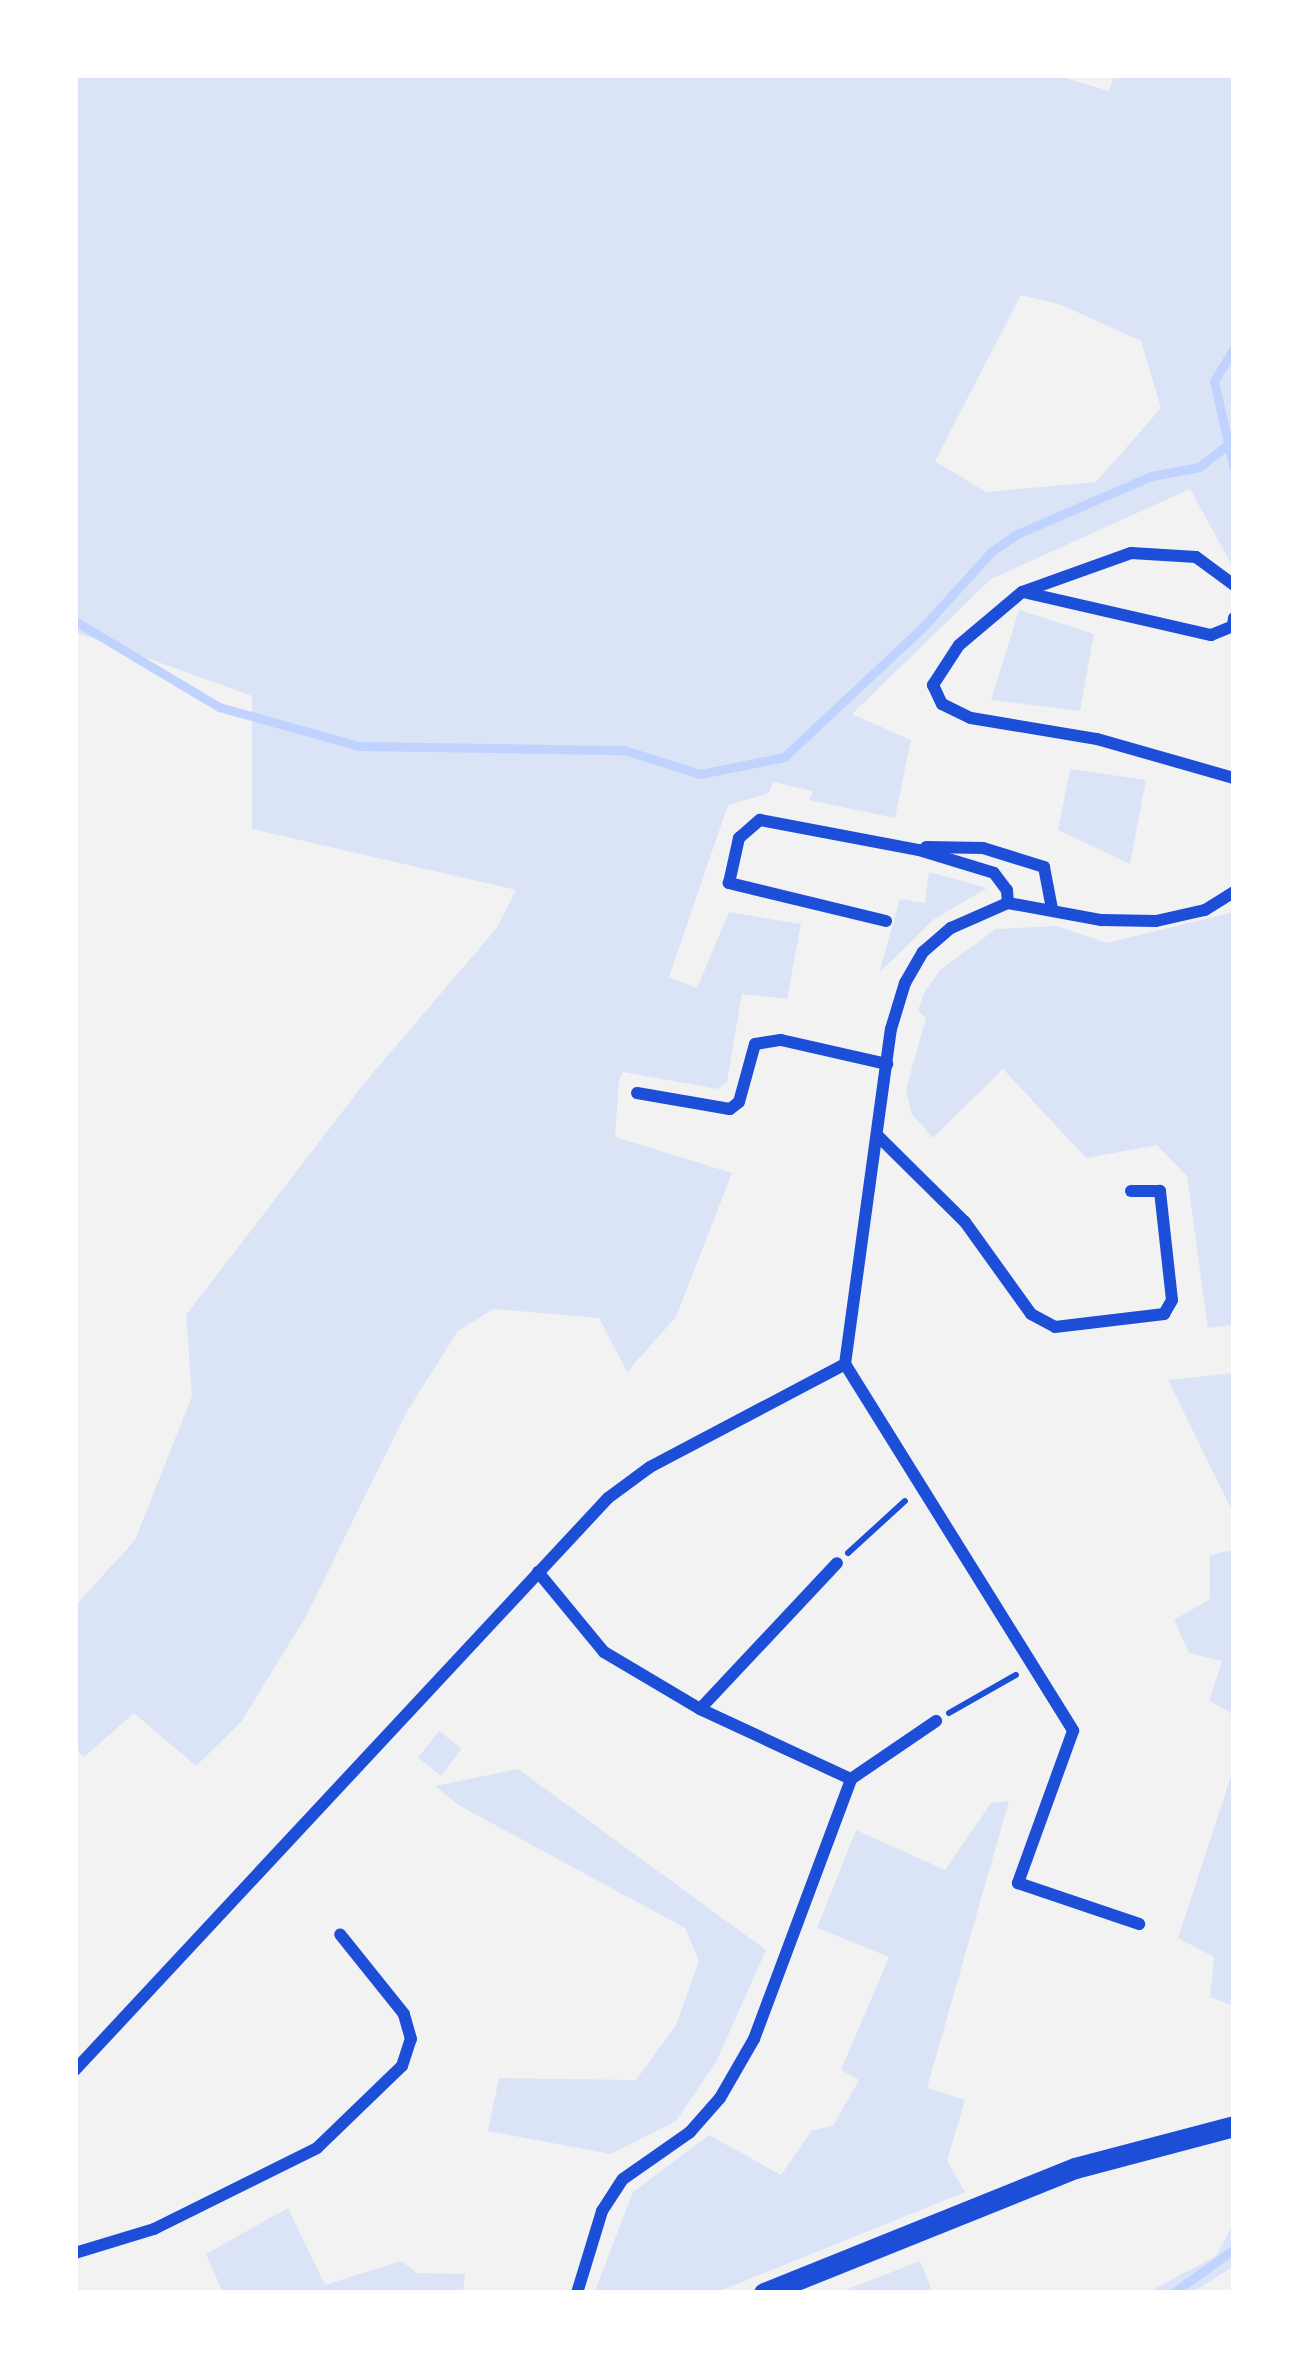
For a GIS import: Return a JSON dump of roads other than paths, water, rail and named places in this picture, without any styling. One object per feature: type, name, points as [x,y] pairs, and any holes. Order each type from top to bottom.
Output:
[{"type":"street","points":[[1234,585],[1196,557],[1131,553],[1022,592],[959,645],[933,685],[942,704],[971,718],[1097,740],[1234,778]]},
{"type":"street","points":[[1022,592],[1211,635],[1233,626],[1234,618]]},
{"type":"street","points":[[886,921],[729,883],[739,838],[760,820],[901,847],[994,872],[1007,890],[1008,903]]},
{"type":"street","points":[[901,847],[983,848],[1044,867],[1052,909]]},
{"type":"street","points":[[1139,1924],[1018,1883],[1073,1731],[845,1364],[887,1064],[905,983],[923,952],[952,928],[1008,903],[1101,920],[1156,921],[1205,910],[1234,892]]},
{"type":"street","points":[[637,1093],[730,1109],[739,1102],[755,1044],[781,1040],[887,1064]]},
{"type":"street","points":[[877,1135],[965,1222],[1031,1314],[1055,1327],[1164,1314],[1172,1300],[1160,1191],[1131,1191]]},
{"type":"street","points":[[75,2070],[608,1498],[650,1467],[845,1364]]},
{"type":"street","points":[[700,1708],[837,1563]]},
{"type":"street","points":[[538,1572],[604,1652],[700,1708],[851,1779]]},
{"type":"street","points":[[577,2293],[602,2211],[623,2179],[690,2132],[720,2098],[754,2039],[851,1779],[936,1721]]},
{"type":"street","points":[[75,2253],[154,2229],[316,2148],[402,2066],[411,2039],[404,2014],[340,1934]]},
{"type":"street","points":[[764,2293],[1076,2168],[1234,2126]]},
{"type":"waterway","points":[[1234,348],[1214,381],[1234,469]]},
{"type":"waterway","points":[[75,621],[219,707],[359,746],[624,750],[700,774],[784,757],[923,627],[991,552],[1017,534],[1151,476],[1199,467],[1228,444]]},
{"type":"waterway","points":[[1173,2293],[1234,2249]]}]
